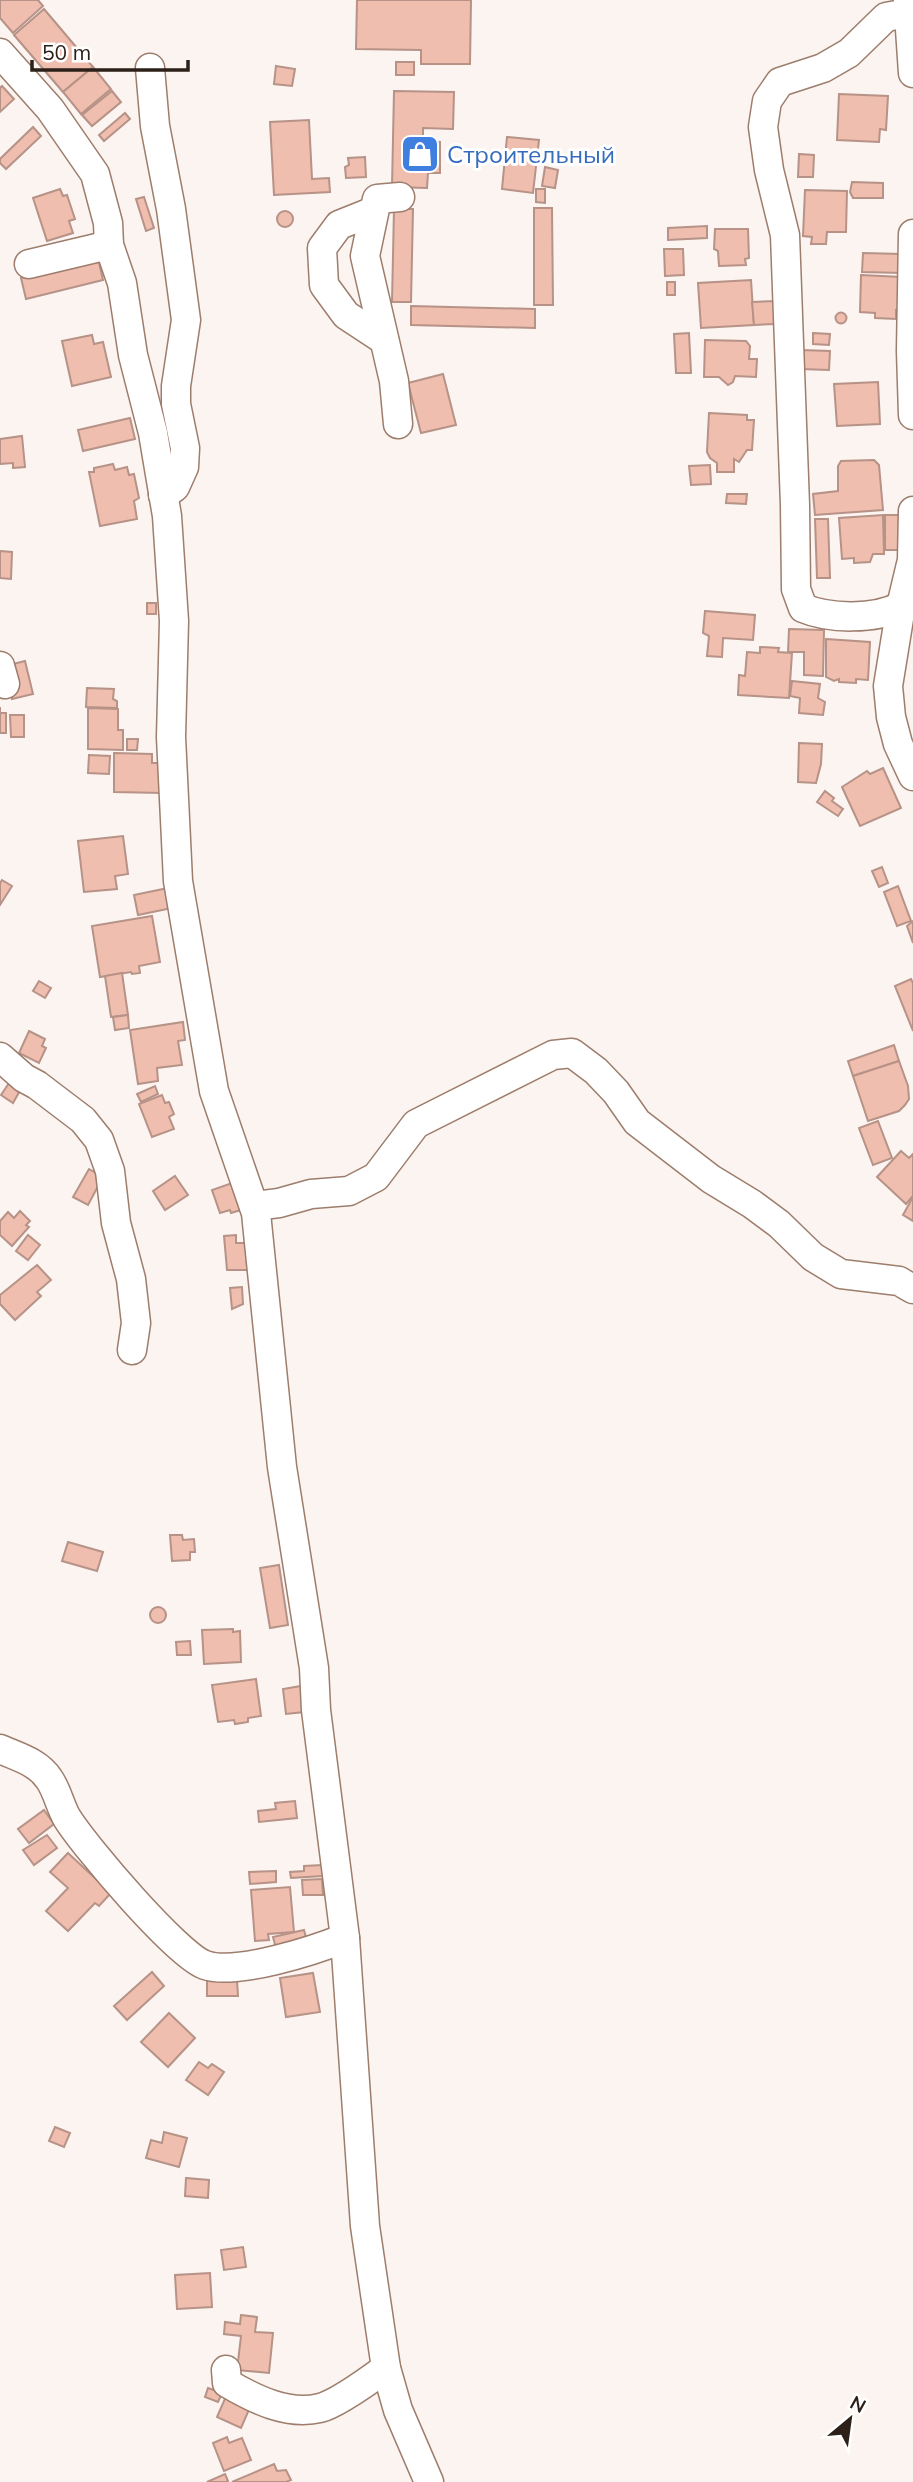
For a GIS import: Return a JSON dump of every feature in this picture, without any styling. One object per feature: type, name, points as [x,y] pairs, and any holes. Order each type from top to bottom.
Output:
[{"type":"street","points":[[901,607],[891,612],[836,617],[816,614],[803,608],[796,589],[785,235],[769,170],[763,127],[767,101],[780,82],[823,68],[849,53],[886,18],[910,8],[913,73]]},
{"type":"street","points":[[0,52],[50,110],[95,174],[108,223],[109,245],[122,283],[133,355],[153,433],[163,495],[174,621],[171,737],[178,881],[214,1091],[256,1213],[282,1467],[314,1668],[316,1710],[345,1938],[365,2226],[386,2368],[398,2410],[429,2482]]},
{"type":"street","points":[[150,68],[155,126],[172,209],[186,320],[176,386],[176,404],[185,447],[184,467],[175,487],[163,495]]},
{"type":"street","points":[[398,424],[394,381],[365,256],[377,199],[400,197]]},
{"type":"street","points":[[374,211],[339,225],[322,248],[324,285],[346,315],[384,340]]},
{"type":"street","points":[[913,234],[913,415]]},
{"type":"street","points":[[29,264],[109,245]]},
{"type":"street","points":[[913,510],[913,560],[901,607],[888,686],[891,717],[898,744],[913,776]]},
{"type":"street","points":[[254,1206],[279,1203],[311,1194],[349,1191],[376,1177],[416,1124],[553,1055],[572,1053],[596,1071],[616,1092],[637,1122],[711,1179],[779,1224],[813,1257],[841,1274],[899,1281],[913,1289]]},
{"type":"street","points":[[0,1057],[24,1078],[83,1120],[99,1140],[110,1171],[116,1223],[131,1279],[135,1323],[132,1350]]},
{"type":"street","points":[[0,1749],[34,1763],[50,1780],[67,1818],[99,1860],[178,1946],[205,1965],[227,1968],[246,1965],[310,1952],[345,1938]]},
{"type":"street","points":[[226,2370],[227,2383],[255,2400],[296,2409],[322,2408],[386,2368]]},
{"type":"building","points":[[0,0],[38,0],[43,6],[13,33],[0,18]]},
{"type":"building","points":[[357,0],[471,0],[470,64],[421,64],[421,50],[356,49]]},
{"type":"building","points":[[44,9],[93,67],[63,92],[14,35]]},
{"type":"building","points":[[396,62],[414,62],[414,75],[396,75]]},
{"type":"building","points":[[276,66],[295,69],[292,86],[274,84]]},
{"type":"building","points":[[93,67],[111,89],[81,114],[63,92]]},
{"type":"building","points":[[2,86],[14,99],[0,112],[0,88]]},
{"type":"building","points":[[112,91],[121,102],[92,126],[82,115]]},
{"type":"building","points":[[394,91],[454,92],[453,129],[423,128],[423,141],[440,142],[440,173],[428,173],[427,188],[392,187]]},
{"type":"building","points":[[839,94],[888,96],[886,130],[880,129],[879,142],[837,140]]},
{"type":"building","points":[[125,113],[130,119],[104,141],[99,135]]},
{"type":"building","points":[[309,120],[312,179],[329,178],[330,192],[274,195],[270,122]]},
{"type":"building","points":[[33,127],[41,136],[6,169],[0,159]]},
{"type":"building","points":[[507,137],[539,140],[533,193],[502,189]]},
{"type":"building","points":[[799,154],[814,155],[813,177],[798,177]]},
{"type":"building","points":[[365,157],[366,177],[346,178],[348,158]]},
{"type":"building","points":[[545,167],[558,170],[555,188],[542,186]]},
{"type":"building","points":[[852,182],[883,183],[883,198],[853,198],[850,192]]},
{"type":"building","points":[[60,189],[63,196],[67,195],[75,219],[69,221],[73,233],[47,241],[33,198]]},
{"type":"building","points":[[536,189],[545,189],[545,203],[536,202]]},
{"type":"building","points":[[805,190],[847,191],[846,232],[827,232],[826,244],[811,244],[812,237],[803,236]]},
{"type":"building","points":[[144,197],[154,228],[146,231],[136,199]]},
{"type":"building","points":[[534,208],[552,208],[553,305],[534,305]]},
{"type":"building","points":[[394,209],[413,209],[411,302],[392,302]]},
{"type":"building","points":[[285,211],[291,213],[291,225],[285,227],[279,225],[277,219],[279,213]]},
{"type":"building","points":[[707,226],[707,238],[668,240],[668,228]]},
{"type":"building","points":[[715,229],[748,229],[749,258],[745,259],[746,265],[719,266],[718,251],[714,249]]},
{"type":"building","points":[[664,249],[683,249],[684,275],[665,276]]},
{"type":"building","points":[[863,253],[902,254],[902,273],[862,272]]},
{"type":"building","points":[[98,258],[103,280],[26,299],[21,278]]},
{"type":"building","points":[[861,275],[901,277],[900,311],[896,310],[896,319],[875,318],[875,313],[860,312]]},
{"type":"building","points":[[751,280],[754,325],[701,328],[698,283]]},
{"type":"building","points":[[667,282],[675,282],[675,295],[667,295]]},
{"type":"building","points":[[775,301],[775,324],[754,325],[752,302]]},
{"type":"building","points":[[411,306],[535,309],[535,328],[411,325]]},
{"type":"building","points":[[841,313],[845,314],[845,322],[841,323],[837,322],[836,318],[837,314]]},
{"type":"building","points":[[689,333],[691,373],[676,373],[674,334]]},
{"type":"building","points":[[813,333],[830,334],[829,345],[813,344]]},
{"type":"building","points":[[92,335],[94,344],[103,342],[111,377],[72,386],[62,341]]},
{"type":"building","points":[[705,340],[746,341],[750,346],[749,359],[757,359],[756,377],[735,376],[733,382],[728,385],[719,377],[704,377]]},
{"type":"building","points":[[801,350],[830,351],[829,370],[800,369]]},
{"type":"building","points":[[443,374],[456,425],[421,433],[408,383]]},
{"type":"building","points":[[878,382],[880,424],[837,426],[834,384]]},
{"type":"building","points":[[709,413],[747,415],[747,420],[754,420],[752,450],[747,450],[739,462],[734,459],[734,472],[717,472],[717,463],[707,452]]},
{"type":"building","points":[[130,418],[135,439],[83,451],[78,430]]},
{"type":"building","points":[[22,436],[25,467],[13,468],[13,463],[0,464],[0,439]]},
{"type":"building","points":[[874,460],[879,465],[883,510],[815,515],[813,494],[838,491],[838,466],[841,461]]},
{"type":"building","points":[[113,464],[115,470],[127,467],[129,475],[134,474],[139,498],[134,501],[137,519],[100,526],[89,472],[94,472],[94,468]]},
{"type":"building","points":[[710,465],[711,484],[691,485],[689,466]]},
{"type":"building","points":[[727,494],[747,494],[746,504],[726,503]]},
{"type":"building","points":[[883,515],[884,554],[873,554],[870,562],[854,563],[854,558],[842,559],[839,518]]},
{"type":"building","points":[[885,515],[901,515],[902,550],[885,550]]},
{"type":"building","points":[[815,519],[828,519],[830,578],[817,578]]},
{"type":"building","points":[[0,551],[12,552],[11,579],[0,578]]},
{"type":"building","points":[[147,603],[156,603],[156,614],[147,614]]},
{"type":"building","points":[[705,611],[755,615],[753,640],[723,638],[722,657],[707,656],[709,636],[703,633]]},
{"type":"building","points":[[789,629],[824,630],[823,676],[804,675],[804,652],[788,652]]},
{"type":"building","points":[[826,639],[870,642],[868,680],[856,679],[856,683],[839,682],[839,679],[834,681],[826,677]]},
{"type":"building","points":[[760,647],[779,648],[778,652],[792,653],[789,698],[738,695],[739,675],[745,676],[747,652],[760,653]]},
{"type":"building","points":[[25,661],[33,694],[12,699],[5,666]]},
{"type":"building","points":[[792,681],[820,684],[818,698],[825,702],[823,715],[799,713],[800,698],[790,696]]},
{"type":"building","points":[[87,688],[114,689],[113,699],[117,701],[117,708],[86,707]]},
{"type":"building","points":[[88,708],[118,709],[118,730],[123,730],[123,750],[88,749]]},
{"type":"building","points":[[0,713],[6,713],[6,733],[0,733]]},
{"type":"building","points":[[10,715],[24,715],[24,737],[11,737]]},
{"type":"building","points":[[127,739],[138,739],[137,750],[127,750]]},
{"type":"building","points":[[799,743],[822,744],[816,783],[798,782]]},
{"type":"building","points":[[114,753],[152,754],[152,763],[163,763],[163,793],[114,792]]},
{"type":"building","points":[[89,755],[110,756],[109,774],[88,773]]},
{"type":"building","points":[[883,768],[901,808],[860,826],[842,787],[867,771],[870,774]]},
{"type":"building","points":[[825,791],[834,798],[832,801],[843,809],[838,816],[817,802]]},
{"type":"building","points":[[123,836],[128,874],[115,876],[117,889],[84,892],[78,841]]},
{"type":"building","points":[[882,867],[888,883],[879,887],[872,871]]},
{"type":"building","points":[[2,880],[12,886],[0,905],[0,883]]},
{"type":"building","points":[[898,886],[911,921],[897,926],[884,892]]},
{"type":"building","points":[[168,888],[172,908],[138,915],[134,895]]},
{"type":"building","points":[[152,916],[160,962],[139,966],[140,973],[100,977],[92,926]]},
{"type":"building","points":[[913,921],[913,943],[907,926]]},
{"type":"building","points":[[122,973],[128,1015],[111,1017],[105,976]]},
{"type":"building","points":[[911,979],[913,983],[913,1031],[895,986]]},
{"type":"building","points":[[39,981],[51,988],[45,998],[33,991]]},
{"type":"building","points":[[128,1015],[129,1028],[115,1030],[113,1017]]},
{"type":"building","points":[[183,1022],[185,1040],[178,1041],[182,1065],[157,1068],[158,1081],[138,1084],[130,1030]]},
{"type":"building","points":[[29,1031],[45,1039],[42,1046],[46,1048],[39,1063],[19,1053]]},
{"type":"building","points":[[894,1045],[899,1061],[853,1076],[848,1061]]},
{"type":"building","points":[[899,1061],[908,1086],[909,1099],[899,1111],[868,1121],[853,1076]]},
{"type":"building","points":[[11,1080],[22,1087],[13,1103],[1,1095]]},
{"type":"building","points":[[155,1086],[158,1094],[141,1102],[137,1094]]},
{"type":"building","points":[[162,1095],[165,1103],[169,1102],[174,1114],[169,1117],[174,1129],[152,1137],[139,1104]]},
{"type":"building","points":[[878,1121],[892,1158],[873,1165],[859,1128]]},
{"type":"building","points":[[901,1151],[909,1158],[913,1154],[913,1196],[906,1204],[877,1177]]},
{"type":"building","points":[[89,1169],[103,1177],[88,1205],[73,1197]]},
{"type":"building","points":[[175,1176],[188,1195],[165,1210],[153,1191]]},
{"type":"building","points":[[235,1182],[244,1209],[220,1213],[212,1190]]},
{"type":"building","points":[[913,1197],[913,1221],[903,1215]]},
{"type":"building","points":[[20,1211],[30,1221],[26,1225],[29,1227],[12,1246],[0,1235],[0,1221],[8,1212],[14,1218]]},
{"type":"building","points":[[28,1235],[40,1245],[28,1260],[16,1251]]},
{"type":"building","points":[[236,1235],[236,1243],[248,1243],[249,1270],[227,1270],[224,1236]]},
{"type":"building","points":[[37,1265],[51,1280],[37,1292],[41,1296],[15,1320],[0,1304],[0,1295]]},
{"type":"building","points":[[242,1287],[243,1304],[232,1309],[230,1288]]},
{"type":"building","points":[[170,1535],[182,1535],[183,1540],[194,1539],[195,1552],[190,1552],[190,1560],[172,1561]]},
{"type":"building","points":[[68,1542],[103,1552],[97,1571],[62,1561]]},
{"type":"building","points":[[279,1565],[288,1625],[270,1628],[260,1568]]},
{"type":"building","points":[[155,1607],[161,1607],[166,1615],[164,1621],[155,1623],[150,1618],[150,1612]]},
{"type":"building","points":[[233,1629],[233,1632],[240,1631],[241,1662],[204,1664],[202,1630]]},
{"type":"building","points":[[190,1641],[191,1655],[177,1655],[176,1642]]},
{"type":"building","points":[[256,1679],[261,1716],[235,1724],[234,1720],[218,1722],[212,1685]]},
{"type":"building","points":[[301,1686],[304,1712],[286,1714],[283,1689]]},
{"type":"building","points":[[295,1801],[297,1818],[259,1822],[258,1811],[276,1809],[275,1803]]},
{"type":"building","points":[[44,1810],[54,1824],[29,1843],[18,1829]]},
{"type":"building","points":[[47,1835],[57,1848],[34,1865],[23,1850]]},
{"type":"building","points":[[68,1853],[111,1893],[99,1906],[95,1903],[68,1931],[46,1911],[68,1888],[50,1872]]},
{"type":"building","points":[[322,1865],[323,1876],[291,1878],[290,1872],[304,1871],[304,1866]]},
{"type":"building","points":[[276,1871],[276,1882],[250,1884],[249,1872]]},
{"type":"building","points":[[322,1879],[323,1895],[303,1895],[302,1880]]},
{"type":"building","points":[[290,1887],[294,1932],[268,1934],[269,1940],[255,1941],[251,1890]]},
{"type":"building","points":[[304,1930],[307,1941],[276,1948],[273,1937]]},
{"type":"building","points":[[152,1972],[164,1986],[127,2020],[114,2006]]},
{"type":"building","points":[[313,1973],[320,2012],[286,2017],[280,1978]]},
{"type":"building","points":[[207,1976],[237,1980],[238,1996],[207,1996]]},
{"type":"building","points":[[169,2013],[195,2038],[168,2067],[141,2042]]},
{"type":"building","points":[[199,2062],[208,2068],[212,2064],[224,2072],[208,2095],[186,2080]]},
{"type":"building","points":[[55,2127],[70,2133],[64,2147],[49,2141]]},
{"type":"building","points":[[164,2132],[187,2138],[179,2167],[146,2158],[151,2140],[162,2143]]},
{"type":"building","points":[[186,2178],[209,2180],[208,2198],[185,2196]]},
{"type":"building","points":[[243,2247],[246,2267],[224,2270],[221,2250]]},
{"type":"building","points":[[210,2273],[212,2307],[177,2309],[175,2275]]},
{"type":"building","points":[[241,2315],[257,2317],[255,2332],[273,2333],[269,2373],[237,2370],[241,2336],[224,2334],[225,2322],[240,2324]]},
{"type":"building","points":[[208,2388],[222,2393],[218,2402],[205,2397]]},
{"type":"building","points":[[227,2394],[251,2405],[241,2428],[217,2417]]},
{"type":"building","points":[[227,2437],[229,2443],[242,2438],[251,2460],[224,2471],[213,2443]]},
{"type":"building","points":[[274,2464],[277,2471],[286,2470],[291,2480],[232,2482]]},
{"type":"building","points":[[225,2474],[228,2481],[226,2482],[207,2482]]},
{"type":"place","name":"Строительный","points":[[420,154]]}]
